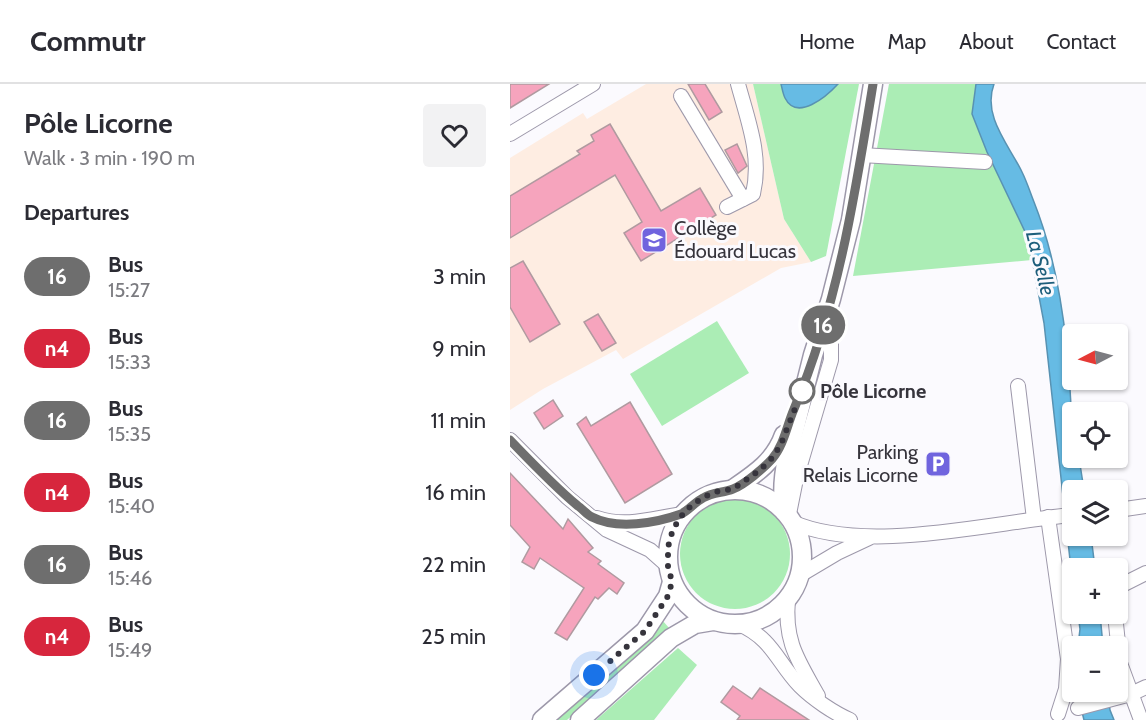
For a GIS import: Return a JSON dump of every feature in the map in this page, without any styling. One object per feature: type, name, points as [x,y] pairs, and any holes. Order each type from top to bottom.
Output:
[{"type":"main road","points":[[580,720],[671,638],[695,624],[713,621],[739,624],[766,616],[788,598],[800,575],[801,548],[783,499],[783,476],[851,220],[873,84]]},
{"type":"main road","points":[[733,489],[760,470],[773,457],[781,444],[807,379]]},
{"type":"main road","points":[[542,720],[645,631],[668,596],[670,574],[668,547],[673,529],[693,504],[719,491],[748,490],[774,502],[789,517]]},
{"type":"main road","points":[[670,574],[682,598],[696,612],[713,621]]},
{"type":"street","points":[[510,134],[593,84]]},
{"type":"street","points":[[727,207],[753,194],[757,160],[738,84]]},
{"type":"street","points":[[681,96],[743,199]]},
{"type":"street","points":[[861,155],[985,162]]},
{"type":"street","points":[[831,299],[831,360],[796,479],[789,517],[812,529],[871,537],[938,532],[1054,517]]},
{"type":"street","points":[[1018,386],[1054,517],[1068,659],[1066,689],[1058,714]]},
{"type":"street","points":[[510,440],[567,497],[607,530],[650,550],[670,574]]},
{"type":"street","points":[[1128,509],[1146,506]]},
{"type":"street","points":[[592,517],[612,523],[626,524],[683,514]]},
{"type":"street","points":[[800,575],[837,553],[871,537]]},
{"type":"street","points":[[1128,582],[1146,573]]},
{"type":"street","points":[[788,598],[786,615],[789,639],[823,710]]},
{"type":"street","points":[[739,624],[753,630],[774,649],[801,686],[823,710],[850,720]]},
{"type":"street","points":[[1128,694],[1146,687]]},
{"type":"street","points":[[1128,701],[1141,720]]},
{"type":"street","points":[[1078,708],[1099,702]]},
{"type":"shaded area","name":"Collège Édouard Lucas","points":[[646,84],[753,84],[784,219],[811,262],[781,268],[623,359],[616,350],[543,389],[510,410],[510,158],[583,113],[587,119]]},
{"type":"green space","points":[[753,84],[859,84],[826,256],[811,262],[784,219]]},
{"type":"green space","points":[[889,84],[976,84],[972,114],[987,152],[1028,238],[1032,260],[853,276]]},
{"type":"green space","points":[[717,321],[749,373],[662,426],[630,374]]},
{"type":"green space","points":[[735,499],[756,503],[774,515],[786,533],[790,554],[786,575],[774,593],[756,605],[735,609],[714,605],[696,593],[684,575],[680,554],[684,533],[696,515],[714,503]]},
{"type":"green space","points":[[662,620],[670,629],[567,720],[552,720]]},
{"type":"green space","points":[[678,648],[697,665],[654,720],[596,720]]},
{"type":"water","points":[[781,84],[838,84],[820,100],[797,108],[790,105],[785,98]]},
{"type":"water","name":"La Selle","points":[[976,84],[994,84],[991,107],[994,119],[1022,172],[1045,232],[1053,263],[1064,324],[1062,324],[1062,390],[1070,390],[1070,394],[1070,402],[1062,402],[1062,468],[1081,468],[1082,480],[1062,480],[1062,487],[1044,323],[1028,238],[987,152],[972,114]]},
{"type":"water","points":[[1068,546],[1092,546],[1094,558],[1070,558]]},
{"type":"water","points":[[1079,624],[1101,624],[1102,636],[1079,636]]},
{"type":"water","points":[[1080,702],[1109,702],[1114,720],[1084,720]]},
{"type":"building","points":[[510,84],[549,84],[510,108]]},
{"type":"building","points":[[688,84],[705,84],[722,112],[709,120]]},
{"type":"building","points":[[610,124],[661,211],[700,188],[716,215],[641,261],[624,233],[642,222],[615,175],[510,238],[510,196],[580,154],[577,151],[594,141],[591,135]]},
{"type":"building","points":[[737,144],[747,166],[738,173],[725,150]]},
{"type":"building","points":[[523,261],[560,324],[530,342],[510,307],[510,268]]},
{"type":"building","points":[[598,314],[616,343],[602,351],[584,322]]},
{"type":"building","points":[[553,400],[563,416],[544,429],[534,413]]},
{"type":"building","points":[[630,402],[672,474],[625,503],[577,424],[586,417],[591,426]]},
{"type":"building","points":[[510,473],[563,529],[568,519],[593,548],[588,552],[601,561],[598,564],[624,583],[617,594],[609,588],[598,599],[595,597],[567,640],[555,633],[584,588],[540,558],[534,569],[522,562],[530,547],[510,525]]},
{"type":"building","points":[[733,686],[752,699],[760,688],[809,720],[737,720],[740,716],[721,702]]},
{"type":"bus line","name":"16","points":[[510,440],[567,497],[592,517],[612,523],[642,522],[683,514],[706,496],[733,489],[760,470],[773,457],[781,444],[807,379],[831,299],[851,220],[873,84]]},
{"type":"place","name":"Collège Édouard Lucas","points":[[654,240]]},
{"type":"place","name":"Pôle Licorne","points":[[802,391]]},
{"type":"place","name":"Parking Relais Licorne","points":[[938,464]]},
{"type":"route","points":[[594,675],[645,631],[668,596],[672,582],[668,566],[668,547],[673,529],[683,514],[706,496],[733,489],[760,470],[773,457],[781,444],[802,391]]}]
